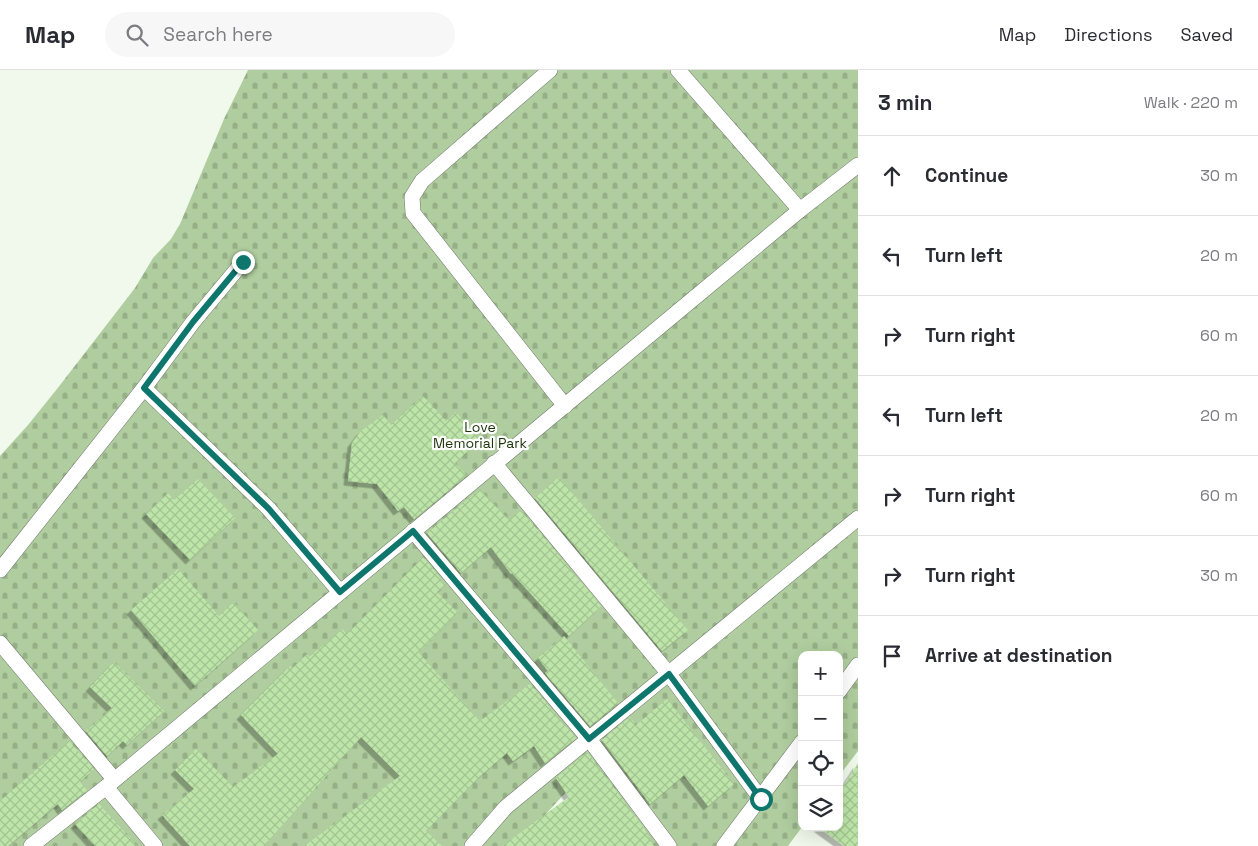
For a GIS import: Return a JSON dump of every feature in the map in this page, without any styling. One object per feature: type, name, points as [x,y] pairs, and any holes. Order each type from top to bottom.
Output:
[{"type":"lane","points":[[550,70],[422,181],[412,197],[413,213],[564,406]]},
{"type":"lane","points":[[678,70],[800,210]]},
{"type":"lane","points":[[32,846],[800,210],[858,165]]},
{"type":"lane","points":[[0,570],[144,388],[193,322],[243,262]]},
{"type":"lane","points":[[144,388],[269,509],[340,592]]},
{"type":"lane","points":[[494,463],[669,674],[761,799]]},
{"type":"lane","points":[[472,846],[506,808],[858,518]]},
{"type":"lane","points":[[413,531],[589,739],[669,846]]},
{"type":"lane","points":[[0,643],[110,783],[155,846]]},
{"type":"lane","points":[[843,686],[858,665]]},
{"type":"lane","points":[[724,846],[798,748]]},
{"type":"green space","name":"Love Memorial Park","points":[[248,70],[858,70],[858,751],[843,771],[843,651],[798,651],[799,831],[788,846],[610,846],[569,789],[516,846],[0,846],[0,456],[57,389],[135,288],[153,258],[171,239],[180,224],[224,119]]},
{"type":"building","points":[[423,396],[446,421],[456,412],[480,440],[455,463],[467,475],[414,519],[404,507],[398,511],[377,484],[348,481],[352,443],[361,431],[383,415],[391,425]]},
{"type":"building","points":[[559,477],[688,630],[662,651],[535,498]]},
{"type":"building","points":[[198,479],[235,518],[190,560],[146,514],[168,493],[174,500]]},
{"type":"building","points":[[480,489],[509,520],[521,510],[601,606],[569,636],[511,574],[491,547],[461,573],[427,533]]},
{"type":"building","points":[[423,557],[446,585],[437,592],[458,613],[419,653],[480,721],[530,684],[576,738],[545,763],[534,746],[513,761],[507,753],[479,777],[426,831],[442,846],[304,846],[400,776],[361,737],[264,846],[190,846],[162,815],[194,789],[175,770],[196,749],[233,787],[278,754],[241,715],[290,666],[292,668],[307,654],[309,657],[342,629],[347,634]]},
{"type":"building","points":[[178,569],[219,616],[234,602],[258,630],[195,686],[131,610]]},
{"type":"building","points":[[564,636],[618,703],[590,726],[545,673],[548,671],[538,658]]},
{"type":"building","points":[[114,662],[164,711],[127,745],[123,741],[107,756],[86,731],[112,708],[90,687]]},
{"type":"building","points":[[667,699],[734,784],[708,806],[684,775],[650,804],[602,740],[630,717],[636,725]]},
{"type":"building","points":[[69,741],[94,769],[80,782],[87,790],[62,810],[58,804],[8,846],[0,846],[0,801]]},
{"type":"building","points":[[587,752],[644,828],[654,846],[502,846],[569,797],[556,778]]},
{"type":"building","points":[[858,763],[858,846],[844,846],[823,831],[843,831],[843,787]]},
{"type":"building","points":[[99,804],[137,846],[95,846],[75,824]]},
{"type":"route","points":[[243,262],[193,322],[144,388],[269,509],[340,592],[413,531],[589,739],[669,674],[761,799]]}]
